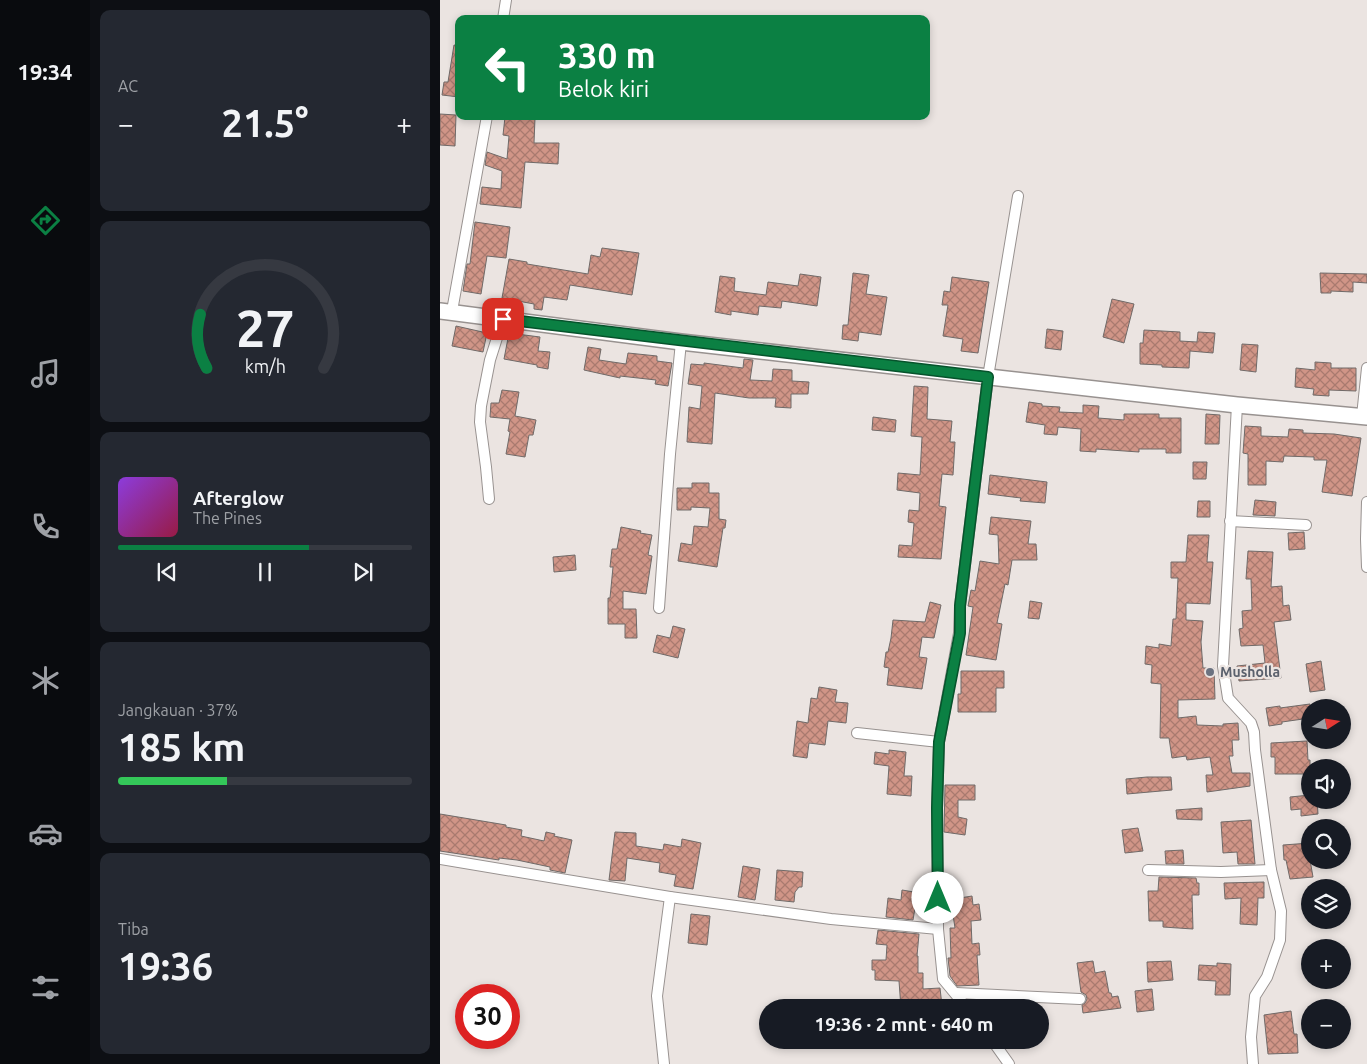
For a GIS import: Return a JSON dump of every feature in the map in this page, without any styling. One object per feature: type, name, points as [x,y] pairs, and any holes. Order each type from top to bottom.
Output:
[{"type":"street","points":[[504,15],[506,0]]},
{"type":"street","points":[[486,120],[446,311],[681,342],[1237,405],[1364,416],[1367,368]]},
{"type":"street","points":[[960,999],[943,979],[938,929],[937,800],[939,742],[960,633],[960,606],[988,377],[1018,196]]},
{"type":"street","points":[[489,498],[480,422],[481,406],[495,343],[503,319]]},
{"type":"street","points":[[659,608],[670,454],[681,342]]},
{"type":"street","points":[[1237,405],[1223,666],[1228,698],[1251,723],[1254,732],[1271,870],[1281,911],[1280,940],[1267,977],[1255,996],[1251,1038],[1253,1064]]},
{"type":"street","points":[[1367,502],[1367,567]]},
{"type":"street","points":[[1230,521],[1306,525]]},
{"type":"street","points":[[857,733],[939,742]]},
{"type":"street","points":[[440,859],[670,897],[831,919],[938,929]]},
{"type":"street","points":[[1148,870],[1221,872],[1271,870]]},
{"type":"street","points":[[664,1064],[657,996],[670,897]]},
{"type":"street","points":[[956,993],[1080,999]]},
{"type":"street","points":[[998,1049],[1009,1064]]},
{"type":"building","points":[[454,45],[455,97],[442,95],[444,82],[448,82]]},
{"type":"building","points":[[440,114],[455,115],[455,146],[440,145]]},
{"type":"building","points":[[505,120],[535,120],[534,143],[559,143],[558,164],[525,162],[521,208],[480,204],[482,187],[501,189],[502,171],[485,165],[487,152],[507,159],[509,136],[503,135]]},
{"type":"building","points":[[475,222],[510,227],[506,258],[487,256],[481,294],[463,291],[467,264],[470,264]]},
{"type":"building","points":[[602,248],[639,253],[632,295],[570,285],[567,300],[544,297],[542,310],[534,309],[534,304],[502,298],[509,259],[527,262],[527,264],[588,274],[591,255],[600,257]]},
{"type":"building","points":[[853,273],[869,275],[866,294],[887,297],[881,335],[859,332],[858,341],[842,339],[843,325],[848,325]]},
{"type":"building","points":[[1320,273],[1367,274],[1367,283],[1353,282],[1353,292],[1331,291],[1331,293],[1321,293]]},
{"type":"building","points":[[800,274],[821,277],[817,306],[782,301],[781,308],[759,306],[758,315],[731,311],[731,315],[715,312],[720,276],[735,278],[734,291],[766,295],[768,282],[798,286]]},
{"type":"building","points":[[952,277],[989,282],[978,353],[961,351],[963,339],[943,336],[948,305],[942,305],[944,291],[950,292]]},
{"type":"building","points":[[1112,299],[1134,304],[1124,343],[1103,337]]},
{"type":"building","points":[[456,326],[487,333],[483,352],[452,346]]},
{"type":"building","points":[[1047,329],[1063,331],[1061,350],[1045,348]]},
{"type":"building","points":[[1144,330],[1180,332],[1180,341],[1197,342],[1198,332],[1215,333],[1213,353],[1190,351],[1189,368],[1140,364],[1140,343],[1143,343]]},
{"type":"building","points":[[509,333],[540,337],[538,351],[550,352],[548,369],[504,359]]},
{"type":"building","points":[[1242,344],[1258,345],[1256,372],[1240,370]]},
{"type":"building","points":[[588,347],[601,349],[599,360],[626,364],[628,353],[657,356],[657,361],[672,363],[668,386],[655,384],[656,380],[620,376],[620,378],[584,370]]},
{"type":"building","points":[[744,359],[753,360],[750,380],[772,381],[773,369],[792,370],[792,381],[809,382],[808,394],[791,394],[791,408],[775,407],[776,398],[749,398],[715,393],[712,444],[687,442],[689,407],[700,409],[702,386],[688,384],[691,364],[704,365],[704,363],[743,368]]},
{"type":"building","points":[[1315,362],[1331,363],[1331,368],[1356,368],[1356,391],[1329,390],[1329,396],[1313,395],[1314,389],[1295,387],[1296,368],[1315,370]]},
{"type":"building","points":[[914,386],[928,387],[927,419],[952,421],[950,442],[955,442],[953,475],[942,474],[939,506],[946,507],[941,559],[898,557],[899,545],[912,546],[914,523],[908,522],[909,510],[919,511],[920,493],[897,490],[898,473],[920,475],[922,437],[911,436]]},
{"type":"building","points":[[502,390],[519,392],[515,416],[536,420],[533,435],[529,435],[525,457],[506,454],[510,419],[490,417],[491,403],[499,403]]},
{"type":"building","points":[[1029,402],[1042,404],[1042,406],[1060,407],[1059,412],[1083,413],[1083,405],[1099,406],[1098,418],[1124,420],[1124,414],[1159,414],[1159,418],[1181,418],[1181,453],[1166,453],[1166,449],[1139,449],[1139,452],[1096,449],[1096,452],[1080,451],[1081,429],[1058,427],[1057,435],[1044,434],[1045,425],[1026,422]]},
{"type":"building","points":[[1206,414],[1220,415],[1219,444],[1205,444]]},
{"type":"building","points":[[873,417],[896,420],[895,432],[872,430]]},
{"type":"building","points":[[1245,426],[1261,427],[1261,436],[1288,437],[1289,429],[1303,430],[1303,433],[1334,434],[1361,438],[1352,496],[1322,492],[1327,460],[1314,460],[1314,457],[1284,456],[1283,462],[1266,461],[1266,485],[1248,485],[1248,454],[1243,453]]},
{"type":"building","points":[[1193,462],[1207,462],[1206,479],[1193,479]]},
{"type":"building","points":[[990,475],[1047,482],[1045,503],[1020,501],[1021,498],[988,494]]},
{"type":"building","points":[[692,483],[709,483],[709,493],[719,493],[719,519],[726,520],[717,567],[678,561],[681,543],[692,545],[694,526],[708,527],[710,508],[691,507],[691,510],[677,510],[677,488],[692,488]]},
{"type":"building","points":[[1255,500],[1276,502],[1275,516],[1253,515]]},
{"type":"building","points":[[1198,501],[1210,501],[1210,517],[1197,517]]},
{"type":"building","points":[[991,517],[1031,521],[1028,544],[1036,544],[1037,560],[1012,560],[1008,585],[1005,584],[997,623],[1002,624],[996,660],[966,655],[973,607],[968,606],[971,590],[975,591],[980,561],[999,564],[998,535],[989,534]]},
{"type":"building","points":[[621,527],[652,535],[648,555],[652,556],[646,594],[623,591],[623,609],[636,609],[637,638],[625,638],[625,624],[608,624],[608,598],[610,598],[613,567],[610,567],[612,549],[617,549]]},
{"type":"building","points":[[1304,532],[1305,549],[1289,550],[1288,533]]},
{"type":"building","points":[[1188,535],[1209,535],[1207,562],[1213,562],[1210,604],[1186,603],[1186,620],[1203,621],[1201,642],[1203,668],[1214,668],[1215,699],[1178,700],[1178,718],[1196,716],[1197,725],[1223,726],[1223,724],[1238,723],[1239,740],[1232,740],[1233,756],[1229,756],[1232,773],[1250,773],[1250,786],[1207,792],[1206,775],[1213,775],[1210,757],[1187,760],[1186,756],[1172,758],[1169,738],[1160,738],[1161,684],[1151,683],[1152,665],[1145,664],[1146,646],[1159,648],[1159,644],[1171,646],[1173,619],[1176,619],[1178,578],[1171,578],[1171,562],[1186,562]]},
{"type":"building","points":[[1248,551],[1273,552],[1271,587],[1282,586],[1283,606],[1289,605],[1291,620],[1274,622],[1281,678],[1239,681],[1237,666],[1265,663],[1263,645],[1241,646],[1239,629],[1243,628],[1242,611],[1252,610],[1251,579],[1246,579]]},
{"type":"building","points":[[575,555],[576,570],[554,572],[553,557]]},
{"type":"building","points":[[1030,601],[1042,603],[1039,619],[1028,618]]},
{"type":"building","points":[[930,602],[941,605],[934,638],[922,637],[919,657],[927,658],[922,689],[887,685],[889,668],[884,667],[893,620],[925,622]]},
{"type":"building","points":[[673,626],[685,629],[678,658],[653,652],[657,635],[670,638]]},
{"type":"building","points":[[1321,661],[1325,690],[1310,692],[1306,664]]},
{"type":"building","points":[[961,671],[1004,671],[1004,688],[996,688],[996,712],[958,712],[958,694],[961,694]]},
{"type":"building","points":[[819,687],[837,690],[835,702],[848,703],[846,723],[828,721],[825,745],[809,743],[807,758],[793,756],[797,721],[808,723],[811,698],[817,699]]},
{"type":"building","points":[[1301,705],[1301,719],[1269,726],[1266,708],[1280,706],[1280,708]]},
{"type":"building","points":[[1301,741],[1301,749],[1307,749],[1308,759],[1301,759],[1301,774],[1275,774],[1275,757],[1271,757],[1271,743]]},
{"type":"building","points":[[889,750],[906,752],[904,776],[912,776],[911,796],[887,794],[889,766],[874,764],[875,752],[889,754]]},
{"type":"building","points":[[1171,777],[1172,790],[1127,794],[1126,779]]},
{"type":"building","points":[[945,785],[975,785],[975,800],[958,800],[958,817],[967,819],[965,835],[944,832]]},
{"type":"building","points":[[1301,796],[1301,809],[1291,810],[1290,797]]},
{"type":"building","points":[[1202,808],[1202,820],[1177,819],[1176,810]]},
{"type":"building","points":[[1301,809],[1318,809],[1318,814],[1301,816]]},
{"type":"building","points":[[440,814],[506,825],[506,827],[522,830],[521,836],[544,841],[546,832],[572,840],[565,873],[550,870],[550,867],[517,860],[499,858],[499,860],[440,851]]},
{"type":"building","points":[[1251,820],[1255,864],[1238,864],[1237,852],[1223,853],[1221,822]]},
{"type":"building","points":[[1138,828],[1143,851],[1125,853],[1122,830]]},
{"type":"building","points":[[615,832],[636,833],[636,846],[663,850],[664,844],[681,847],[682,839],[701,843],[693,889],[674,886],[676,875],[659,872],[660,863],[627,858],[625,881],[609,880]]},
{"type":"building","points":[[1301,844],[1301,869],[1312,869],[1313,877],[1290,879],[1286,860],[1284,860],[1283,845]]},
{"type":"building","points":[[1183,850],[1184,864],[1166,864],[1165,851]]},
{"type":"building","points":[[743,866],[760,869],[755,900],[738,897]]},
{"type":"building","points":[[777,870],[803,872],[802,887],[799,887],[795,892],[794,902],[775,900]]},
{"type":"building","points":[[1159,877],[1196,878],[1197,883],[1199,883],[1199,895],[1192,895],[1193,929],[1163,927],[1163,921],[1149,921],[1148,891],[1158,891]]},
{"type":"building","points":[[1264,882],[1264,898],[1258,898],[1257,925],[1240,924],[1241,898],[1225,899],[1224,883]]},
{"type":"building","points":[[902,890],[914,892],[913,902],[916,902],[913,920],[886,917],[888,898],[901,900]]},
{"type":"building","points":[[972,896],[973,905],[979,904],[981,920],[971,921],[972,944],[979,943],[980,955],[977,955],[979,985],[957,986],[950,976],[948,958],[951,958],[950,928],[955,928],[952,908],[955,908],[954,899]]},
{"type":"building","points":[[691,914],[710,916],[707,945],[688,943]]},
{"type":"building","points":[[878,930],[919,934],[918,973],[923,973],[923,989],[940,988],[941,999],[900,999],[899,981],[875,980],[872,960],[886,960],[887,945],[876,944]]},
{"type":"building","points":[[1093,961],[1095,973],[1105,971],[1109,993],[1111,993],[1112,997],[1118,996],[1121,1008],[1083,1013],[1082,1005],[1087,999],[1086,995],[1081,992],[1077,963]]},
{"type":"building","points":[[1171,961],[1173,980],[1148,982],[1147,962]]},
{"type":"building","points":[[1217,963],[1231,964],[1230,995],[1215,995],[1216,981],[1198,980],[1199,965],[1217,966]]},
{"type":"building","points":[[1152,989],[1154,1010],[1137,1012],[1135,991]]},
{"type":"building","points":[[1291,1011],[1294,1034],[1297,1034],[1298,1053],[1268,1054],[1264,1015]]},
{"type":"place","name":"Musholla","points":[[1210,672]]},
{"type":"route","points":[[503,319],[681,342],[988,377],[960,606],[960,633],[939,742],[937,808],[938,898]]}]
